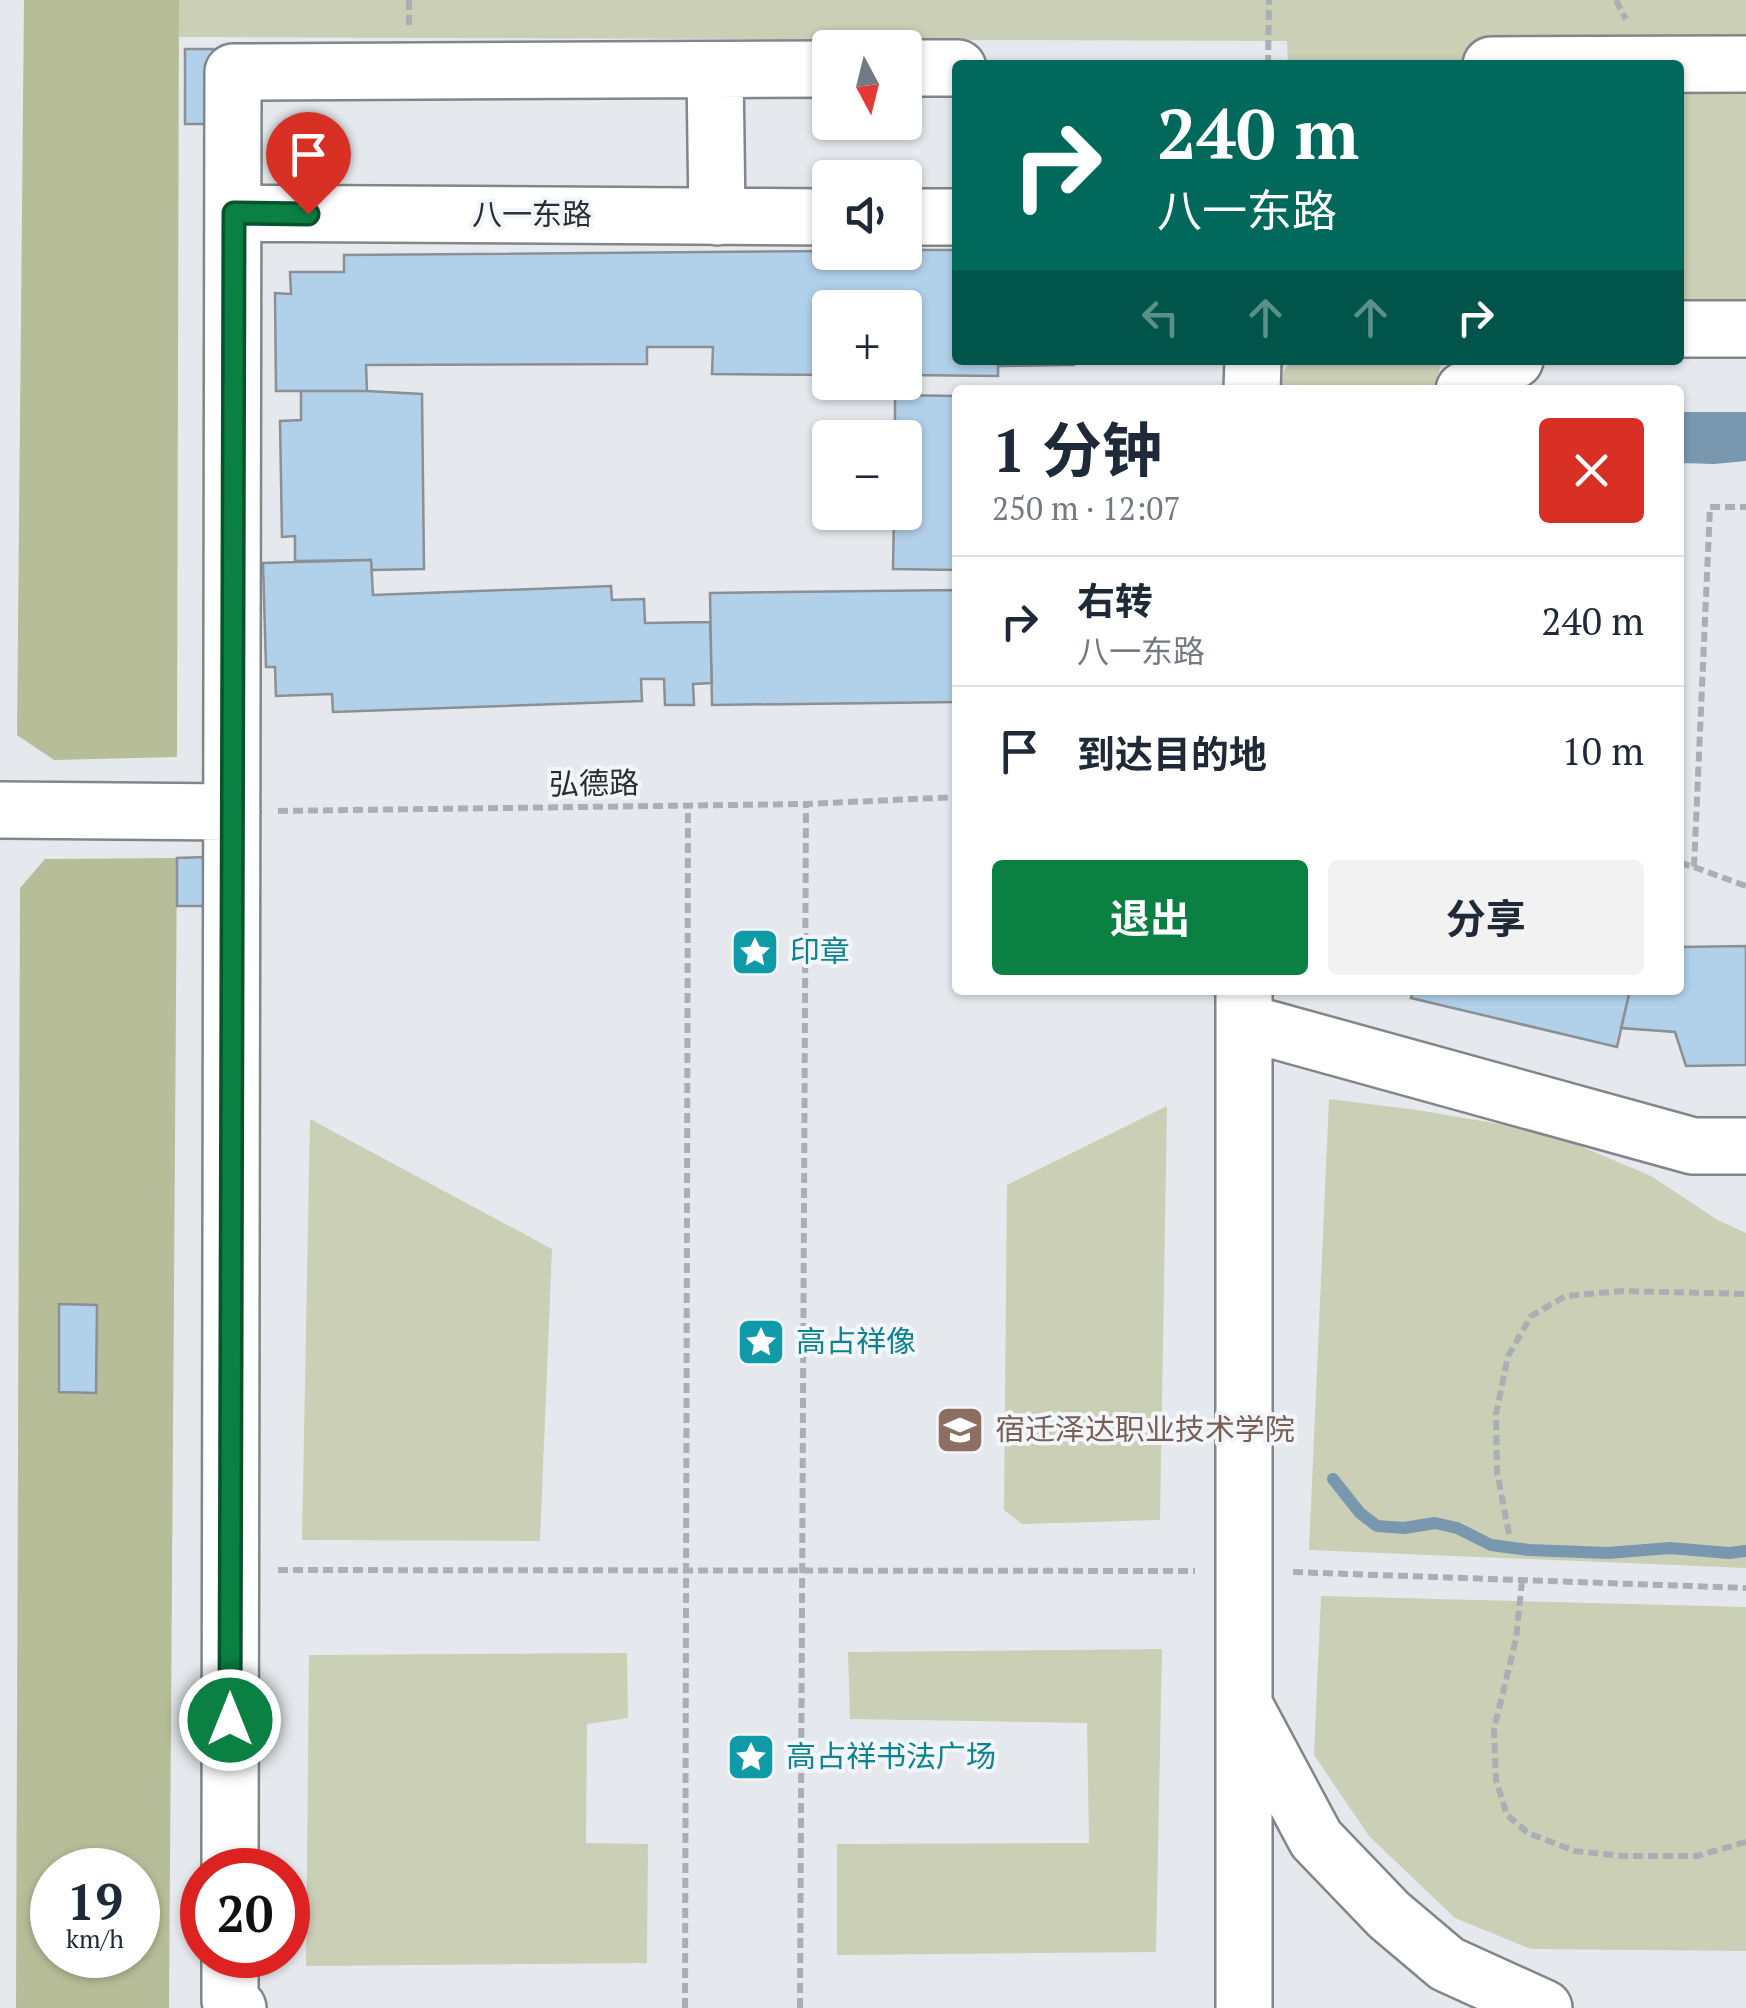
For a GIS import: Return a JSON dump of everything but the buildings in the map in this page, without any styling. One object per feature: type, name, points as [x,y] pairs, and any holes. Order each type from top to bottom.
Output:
[{"type":"lane","points":[[1684,64],[1746,64]]},
{"type":"lane","points":[[922,68],[952,68]]},
{"type":"lane","points":[[230,1848],[233,72],[812,69]]},
{"type":"lane","points":[[715,70],[717,217]]},
{"type":"lane","name":"八一东路","points":[[234,213],[812,217]]},
{"type":"lane","points":[[922,217],[952,218]]},
{"type":"lane","points":[[1684,329],[1746,329]]},
{"type":"lane","points":[[1472,385],[1506,365]]},
{"type":"lane","points":[[0,810],[232,812]]},
{"type":"lane","points":[[1244,2008],[1244,1006],[1693,1146],[1746,1146]]},
{"type":"lane","points":[[1244,1705],[1316,1840],[1389,1915],[1447,1964],[1544,2008]]},
{"type":"lane","points":[[230,1978],[230,2000],[238,2008]]},
{"type":"path","points":[[1268,60],[1269,0]]},
{"type":"path","points":[[1694,867],[1710,506],[1746,507]]},
{"type":"path","name":"弘德路","points":[[232,812],[806,804],[952,797]]},
{"type":"path","points":[[800,2008],[806,804]]},
{"type":"path","points":[[684,2008],[688,806]]},
{"type":"path","points":[[1684,864],[1746,886]]},
{"type":"path","points":[[1509,1534],[1497,1472],[1496,1414],[1508,1356],[1531,1316],[1566,1296],[1623,1291],[1746,1294]]},
{"type":"path","points":[[231,1570],[1244,1570],[1746,1588]]},
{"type":"path","points":[[1522,1581],[1516,1639],[1494,1729],[1496,1780],[1507,1815],[1528,1833],[1575,1851],[1622,1856],[1697,1856],[1746,1842]]},
{"type":"green space","points":[[24,0],[179,0],[177,757],[54,760],[17,735]]},
{"type":"green space","points":[[179,0],[1746,0],[1746,313],[1684,312],[1684,60],[1288,60],[1287,41],[922,40],[922,30],[812,30],[812,39],[179,37]]},
{"type":"green space","points":[[1288,366],[1441,366],[1434,385],[1280,385]]},
{"type":"green space","points":[[177,858],[169,2008],[16,2008],[20,888],[45,859]]},
{"type":"green space","points":[[1329,1099],[1547,1132],[1651,1176],[1716,1219],[1746,1233],[1746,1568],[1309,1550]]},
{"type":"green space","points":[[1167,1106],[1160,1520],[1022,1524],[1004,1510],[1007,1185]]},
{"type":"green space","points":[[310,1119],[552,1249],[540,1541],[302,1540]]},
{"type":"green space","points":[[1321,1596],[1746,1607],[1746,1951],[1531,1949],[1455,1918],[1369,1836],[1314,1755]]},
{"type":"green space","points":[[1162,1649],[1156,1952],[837,1955],[837,1844],[1089,1843],[1087,1723],[850,1719],[848,1652]]},
{"type":"green space","points":[[627,1653],[628,1718],[587,1724],[586,1843],[648,1844],[647,1963],[310,1966],[309,1655]]},
{"type":"water","points":[[1684,412],[1746,412],[1746,461],[1684,463]]},
{"type":"waterway","points":[[1333,1479],[1360,1513],[1377,1526],[1404,1528],[1435,1523],[1457,1528],[1491,1545],[1529,1550],[1746,1551]]},
{"type":"place","name":"印章","points":[[755,952]]},
{"type":"place","name":"高占祥像","points":[[761,1342]]},
{"type":"place","name":"宿迁泽达职业技术学院","points":[[960,1430]]},
{"type":"place","name":"高占祥书法广场","points":[[751,1757]]},
{"type":"route","points":[[230,1720],[234,213],[308,214]]}]
